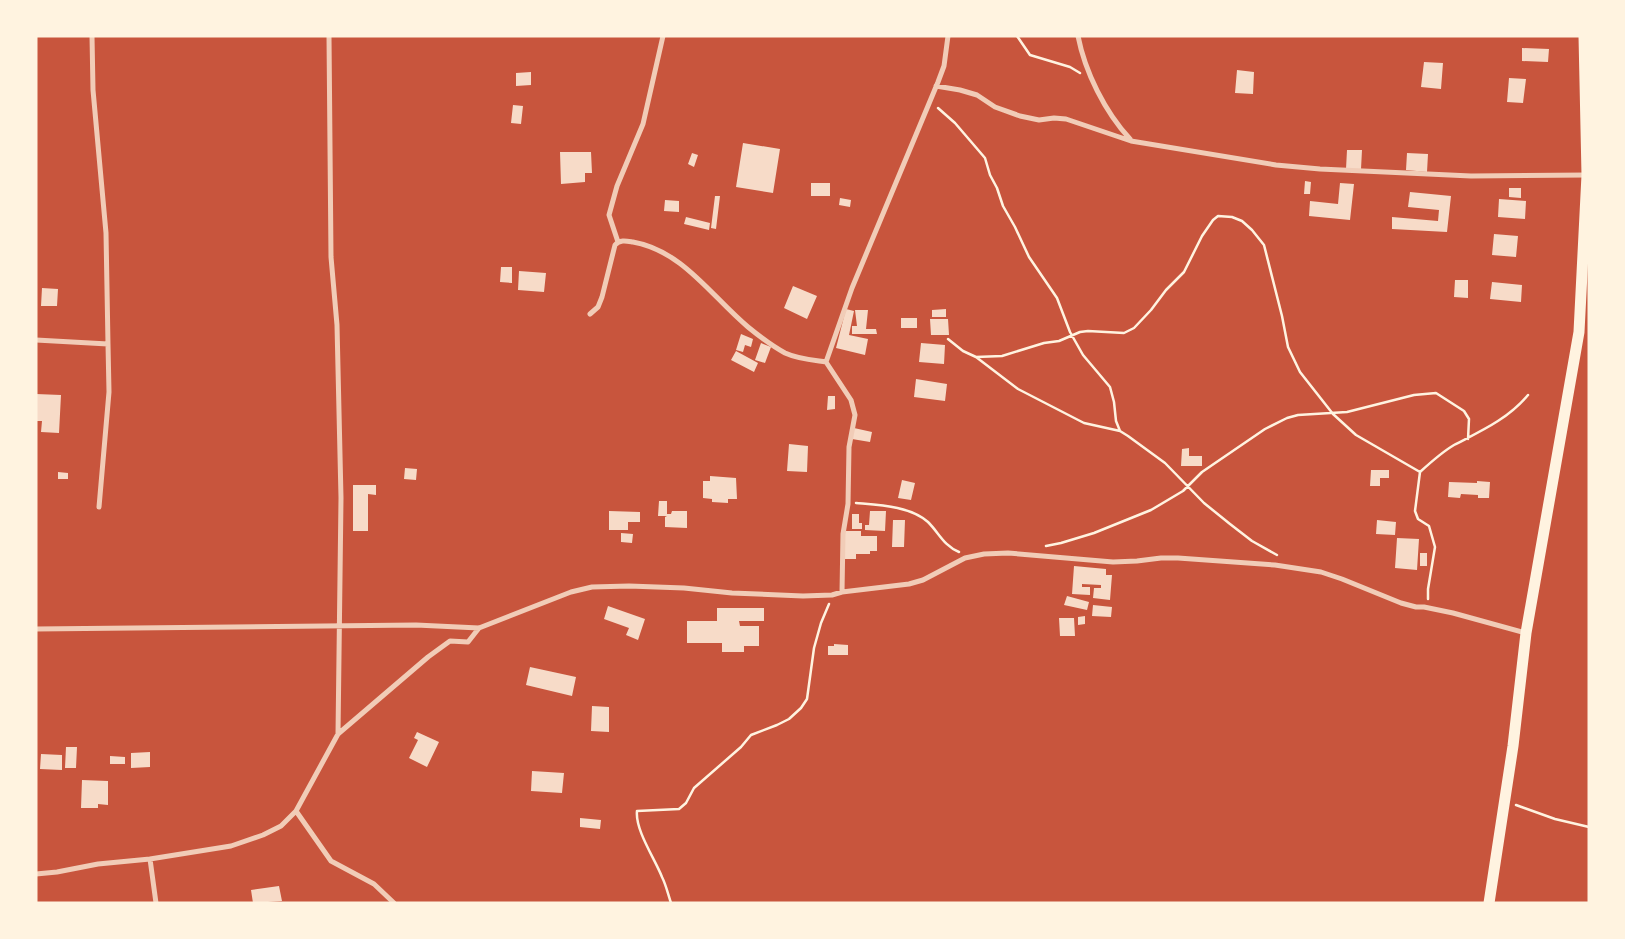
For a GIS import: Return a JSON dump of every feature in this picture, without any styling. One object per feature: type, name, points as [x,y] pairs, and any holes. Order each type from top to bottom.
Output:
[{"type":"highway","points":[[1489,903],[1526,633],[1579,332],[1587,223],[1588,175],[1584,36]]},
{"type":"street","points":[[92,36],[93,90],[106,233],[109,392],[99,508]]},
{"type":"street","points":[[329,36],[331,257],[337,325],[341,498],[338,734]]},
{"type":"street","points":[[618,242],[609,215],[617,186],[643,124],[663,36]]},
{"type":"street","points":[[826,362],[852,288],[944,66],[948,36]]},
{"type":"street","points":[[1078,36],[1084,64],[1120,128],[1131,141]]},
{"type":"street","points":[[936,86],[960,90],[977,96],[994,107],[1020,116],[1039,120],[1066,119],[1131,141],[1276,165],[1320,169],[1471,176],[1588,175]]},
{"type":"street","points":[[590,314],[598,307],[615,244],[618,242]]},
{"type":"street","points":[[618,242],[638,243],[660,250],[708,287],[747,326],[784,352],[800,359],[826,362]]},
{"type":"street","points":[[36,340],[108,344]]},
{"type":"street","points":[[826,362],[851,400],[855,415],[850,446],[848,504],[843,534],[842,592]]},
{"type":"street","points":[[36,628],[416,625],[479,628],[571,592],[592,587],[691,588],[732,593],[803,596],[832,595],[842,592],[909,584],[923,580],[965,558],[984,554],[1008,553],[1113,562],[1178,558],[1298,567],[1342,579],[1401,603],[1453,613],[1526,633]]},
{"type":"street","points":[[36,874],[231,846],[263,835],[281,826],[296,812],[338,734],[428,657],[450,641],[468,642],[479,628]]},
{"type":"street","points":[[296,812],[332,861],[374,884],[394,903]]},
{"type":"street","points":[[150,859],[156,903]]},
{"type":"path","points":[[1017,36],[1030,55],[1070,67],[1094,82]]},
{"type":"path","points":[[931,98],[939,110],[955,123],[985,158],[1003,206],[1016,227],[1029,257],[1057,298],[1072,335],[1083,355],[1110,387],[1116,421],[1120,431]]},
{"type":"path","points":[[976,357],[1002,356],[1044,343],[1059,341],[1088,331],[1124,332],[1134,328],[1184,272],[1202,236],[1213,220],[1218,216],[1232,217],[1242,221],[1264,245],[1288,347],[1292,359],[1300,372],[1333,414],[1356,435],[1420,472]]},
{"type":"path","points":[[948,339],[963,351],[976,357],[1018,389],[1053,408],[1084,423],[1120,431],[1165,463],[1204,504],[1252,541],[1298,567]]},
{"type":"path","points":[[1041,547],[1094,534],[1150,510],[1183,491],[1202,472],[1265,429],[1287,418],[1298,415],[1333,414],[1358,410],[1414,395],[1436,393],[1464,411],[1469,419],[1468,439]]},
{"type":"path","points":[[1424,607],[1428,598],[1435,547],[1429,526],[1418,519],[1415,511],[1420,472],[1453,446],[1499,421],[1528,395]]},
{"type":"path","points":[[848,504],[893,507],[922,518],[933,527],[944,543],[953,550],[972,557]]},
{"type":"path","points":[[671,903],[662,876],[638,823],[637,811],[679,809],[686,803],[694,788],[741,747],[751,735],[777,726],[789,719],[801,708],[807,699],[814,648],[832,595]]},
{"type":"path","points":[[1504,801],[1555,820],[1589,827]]},
{"type":"building","points":[[1522,48],[1549,49],[1548,62],[1522,61]]},
{"type":"building","points":[[1424,62],[1443,63],[1441,89],[1421,87]]},
{"type":"building","points":[[1237,70],[1254,72],[1253,94],[1235,93]]},
{"type":"building","points":[[531,72],[531,85],[516,86],[516,73]]},
{"type":"building","points":[[1509,78],[1526,79],[1523,103],[1507,102]]},
{"type":"building","points":[[513,105],[523,106],[521,124],[511,123]]},
{"type":"building","points":[[743,143],[780,149],[773,193],[736,187]]},
{"type":"building","points":[[1347,150],[1362,150],[1361,169],[1346,169]]},
{"type":"building","points":[[560,152],[591,152],[592,173],[585,173],[585,182],[561,184]]},
{"type":"building","points":[[692,153],[698,155],[694,167],[688,164]]},
{"type":"building","points":[[1407,153],[1428,154],[1427,172],[1406,170]]},
{"type":"building","points":[[1305,181],[1311,182],[1310,194],[1304,194]]},
{"type":"building","points":[[811,183],[830,183],[830,196],[811,196]]},
{"type":"building","points":[[1340,183],[1354,184],[1350,220],[1309,216],[1310,201],[1338,204]]},
{"type":"building","points":[[1509,188],[1521,188],[1521,198],[1509,197]]},
{"type":"building","points":[[1410,192],[1451,196],[1447,232],[1392,229],[1392,217],[1438,221],[1439,210],[1408,207]]},
{"type":"building","points":[[715,196],[720,196],[716,229],[711,228]]},
{"type":"building","points":[[840,198],[851,200],[850,207],[839,205]]},
{"type":"building","points":[[1499,199],[1526,201],[1525,219],[1498,217]]},
{"type":"building","points":[[665,200],[679,201],[679,212],[664,211]]},
{"type":"building","points":[[686,217],[710,223],[709,230],[684,224]]},
{"type":"building","points":[[1494,234],[1518,236],[1516,257],[1492,255]]},
{"type":"building","points":[[501,267],[512,267],[512,283],[500,282]]},
{"type":"building","points":[[519,271],[546,273],[544,292],[518,290]]},
{"type":"building","points":[[1455,280],[1468,280],[1468,298],[1454,297]]},
{"type":"building","points":[[1492,282],[1522,285],[1521,302],[1490,299]]},
{"type":"building","points":[[793,286],[817,296],[807,319],[784,308]]},
{"type":"building","points":[[42,288],[58,289],[57,306],[41,306]]},
{"type":"building","points":[[846,309],[854,311],[849,335],[868,339],[865,355],[836,348]]},
{"type":"building","points":[[946,309],[946,317],[932,317],[932,310]]},
{"type":"building","points":[[855,310],[868,310],[866,329],[876,329],[877,334],[852,334],[852,326],[857,326]]},
{"type":"building","points":[[901,318],[917,318],[917,328],[901,328]]},
{"type":"building","points":[[930,319],[948,319],[949,335],[931,335]]},
{"type":"building","points":[[741,334],[753,339],[751,347],[745,345],[743,352],[736,350]]},
{"type":"building","points":[[761,343],[771,347],[765,363],[755,360]]},
{"type":"building","points":[[921,343],[945,345],[944,364],[919,362]]},
{"type":"building","points":[[736,351],[758,363],[754,372],[731,360]]},
{"type":"building","points":[[916,379],[947,384],[945,401],[914,397]]},
{"type":"building","points":[[36,394],[61,395],[59,433],[41,432],[42,421],[36,421]]},
{"type":"building","points":[[828,396],[835,396],[835,409],[827,410]]},
{"type":"building","points":[[854,428],[872,432],[870,442],[852,439]]},
{"type":"building","points":[[789,444],[808,446],[807,472],[787,471]]},
{"type":"building","points":[[1189,448],[1189,456],[1202,456],[1202,466],[1181,466],[1182,449]]},
{"type":"building","points":[[405,468],[417,469],[416,480],[404,479]]},
{"type":"building","points":[[1371,470],[1389,470],[1389,478],[1380,478],[1380,486],[1370,486]]},
{"type":"building","points":[[58,472],[68,473],[68,479],[58,479]]},
{"type":"building","points":[[710,476],[736,478],[737,499],[728,499],[728,503],[712,502],[712,499],[703,498],[703,481],[710,481]]},
{"type":"building","points":[[902,480],[915,483],[911,500],[898,498]]},
{"type":"building","points":[[1477,481],[1490,482],[1489,498],[1478,498],[1478,495],[1461,494],[1460,498],[1448,497],[1449,482],[1477,483]]},
{"type":"building","points":[[353,485],[376,485],[376,495],[368,494],[368,531],[353,531]]},
{"type":"building","points":[[659,501],[667,501],[667,514],[671,514],[672,511],[687,511],[687,528],[665,527],[665,517],[667,516],[658,516]]},
{"type":"building","points":[[609,511],[640,512],[640,522],[628,522],[628,530],[609,530]]},
{"type":"building","points":[[870,511],[886,511],[885,531],[865,530],[865,525],[869,525]]},
{"type":"building","points":[[852,514],[859,514],[859,523],[862,523],[862,529],[852,529]]},
{"type":"building","points":[[893,520],[905,520],[904,547],[892,547]]},
{"type":"building","points":[[1377,520],[1396,522],[1395,535],[1376,534]]},
{"type":"building","points":[[845,531],[861,531],[861,536],[877,536],[877,551],[870,551],[870,554],[856,554],[856,559],[845,559]]},
{"type":"building","points":[[621,533],[633,534],[632,543],[621,542]]},
{"type":"building","points":[[1397,538],[1419,539],[1417,570],[1395,568]]},
{"type":"building","points":[[1420,553],[1427,553],[1427,566],[1420,566]]},
{"type":"building","points":[[1074,566],[1106,569],[1106,575],[1112,575],[1110,600],[1093,598],[1094,588],[1101,588],[1101,585],[1082,584],[1082,587],[1090,587],[1090,595],[1072,594]]},
{"type":"building","points":[[1067,596],[1089,602],[1087,610],[1064,605]]},
{"type":"building","points":[[1093,605],[1112,607],[1111,617],[1092,616]]},
{"type":"building","points":[[608,606],[645,619],[638,640],[626,635],[629,628],[604,619]]},
{"type":"building","points":[[717,608],[764,608],[764,621],[739,621],[740,626],[759,626],[759,646],[744,646],[744,652],[722,652],[722,643],[687,643],[687,621],[717,621]]},
{"type":"building","points":[[1085,616],[1085,624],[1078,625],[1078,617]]},
{"type":"building","points":[[1059,618],[1074,618],[1075,636],[1060,636]]},
{"type":"building","points":[[834,644],[848,645],[848,655],[828,655],[828,646],[834,646]]},
{"type":"building","points":[[530,667],[576,677],[572,696],[526,685]]},
{"type":"building","points":[[592,706],[609,707],[609,732],[591,731]]},
{"type":"building","points":[[417,732],[439,742],[427,767],[409,758],[418,740],[414,738]]},
{"type":"building","points":[[66,747],[77,747],[76,768],[65,768]]},
{"type":"building","points":[[150,752],[150,767],[131,768],[131,753]]},
{"type":"building","points":[[41,754],[62,755],[62,770],[40,769]]},
{"type":"building","points":[[110,756],[125,757],[125,764],[110,764]]},
{"type":"building","points":[[532,771],[564,773],[562,793],[531,791]]},
{"type":"building","points":[[82,780],[108,781],[108,805],[98,804],[98,808],[81,808]]},
{"type":"building","points":[[580,818],[601,820],[600,829],[580,827]]},
{"type":"building","points":[[279,886],[282,901],[253,903],[251,890]]}]
